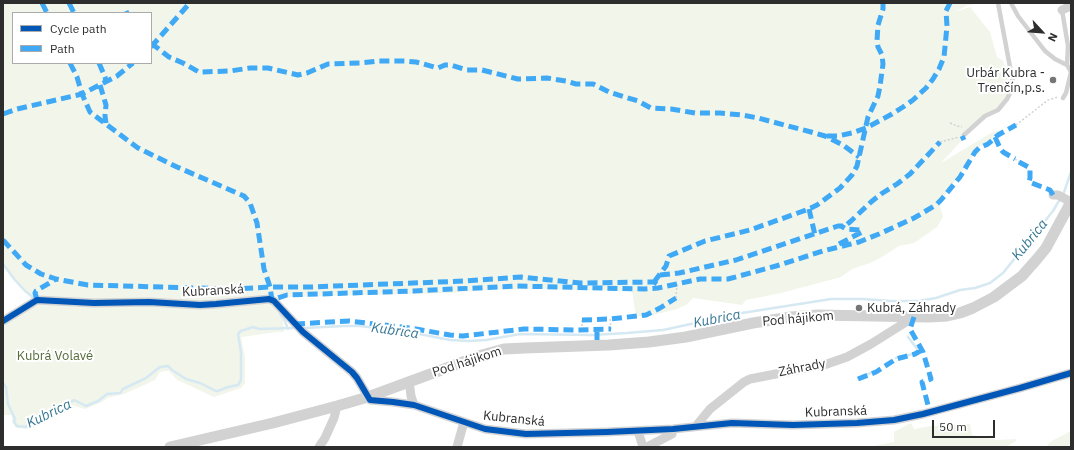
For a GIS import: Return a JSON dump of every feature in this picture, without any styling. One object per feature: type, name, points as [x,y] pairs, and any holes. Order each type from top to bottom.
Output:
[{"type":"street","points":[[1062,10],[1071,6]]},
{"type":"street","name":"Pod hájikom","points":[[368,397],[482,355],[504,350],[649,342],[686,337],[753,323],[811,315],[914,317],[947,316],[960,313],[994,297],[1022,276],[1037,259],[1053,235],[1070,203],[1055,195]]},
{"type":"street","name":"Kubranská","points":[[3,321],[37,300],[94,303],[149,302],[200,305],[269,299],[274,301],[303,332],[352,372],[370,400],[414,405],[485,429],[526,434],[638,431],[732,423],[793,425],[894,420],[923,414],[1071,373]]},
{"type":"street","name":"Záhrady","points":[[696,426],[710,410],[744,382],[750,379],[780,372],[827,364],[847,357],[914,317]]},
{"type":"street","points":[[409,381],[414,405]]},
{"type":"street","name":"Kubranská","points":[[170,447],[273,423],[368,397]]},
{"type":"street","points":[[319,447],[334,418],[337,406]]},
{"type":"street","name":"Kubranská","points":[[458,447],[464,422]]},
{"type":"street","points":[[647,447],[672,434],[673,429]]},
{"type":"street","points":[[638,431],[643,447]]},
{"type":"lane","points":[[964,136],[985,116],[998,110],[1007,99],[1012,89],[1013,83],[998,3]]},
{"type":"lane","points":[[1011,3],[1018,16],[1045,51],[1055,59],[1067,65]]},
{"type":"lane","points":[[1062,10],[1068,46],[1067,65],[1071,72],[1063,98]]},
{"type":"path","points":[[1016,125],[1048,100],[1059,97],[1063,98]]},
{"type":"path","points":[[950,123],[969,130]]},
{"type":"path","points":[[940,142],[964,136]]},
{"type":"path","points":[[1015,159],[1019,162]]},
{"type":"path","points":[[676,298],[677,283]]},
{"type":"path","points":[[610,319],[611,329]]},
{"type":"path","points":[[582,320],[582,330]]},
{"type":"green space","points":[[3,3],[984,3],[968,5],[955,12],[970,7],[990,32],[997,57],[1003,61],[1010,82],[1015,82],[1014,91],[1009,100],[976,125],[941,163],[993,132],[1001,130],[988,142],[979,147],[939,203],[943,217],[937,227],[914,243],[899,246],[870,263],[852,269],[841,277],[781,293],[746,300],[742,305],[693,298],[686,305],[677,309],[649,316],[636,316],[632,291],[532,289],[449,293],[286,297],[270,295],[214,302],[33,298],[10,276],[3,264]]},
{"type":"green space","name":"Kubrá Volavé","points":[[38,303],[272,303],[282,312],[284,332],[241,337],[245,358],[245,383],[241,388],[214,397],[177,380],[169,371],[160,372],[155,380],[124,394],[107,398],[102,402],[85,409],[72,405],[66,410],[39,421],[35,427],[31,429],[16,428],[12,422],[12,415],[3,415],[3,323]]},
{"type":"green space","points":[[911,423],[914,429],[931,426],[970,424],[972,435],[997,440],[1016,439],[1016,441],[1006,447],[867,447],[894,442],[894,432]]},
{"type":"green space","points":[[1071,431],[1071,447],[1046,447],[1050,442]]},
{"type":"waterway","name":"Kubrica","points":[[1063,195],[1071,172]]},
{"type":"waterway","name":"Kubrica","points":[[304,328],[360,326],[414,333],[450,340],[469,341],[486,340],[520,334],[593,335],[663,330],[742,313],[831,299],[918,301],[936,298],[960,290],[975,288],[990,283],[1003,273],[1053,211],[1060,199]]},
{"type":"waterway","points":[[3,264],[25,291],[34,298]]},
{"type":"waterway","points":[[280,314],[288,329]]},
{"type":"waterway","name":"Kubrica","points":[[3,383],[6,387],[8,404],[15,419],[14,422],[17,426],[26,427],[32,420],[45,416],[55,409],[61,409],[74,400],[86,406],[98,401],[107,394],[120,393],[123,389],[146,378],[160,367],[168,366],[186,379],[218,391],[238,385],[241,380],[241,352],[238,334],[241,331],[253,327],[259,329],[293,328]]},
{"type":"waterway","points":[[896,358],[913,354],[918,350],[908,337]]},
{"type":"waterway","points":[[858,378],[876,371]]},
{"type":"marked path","points":[[42,3],[46,12]]},
{"type":"marked path","points":[[69,3],[74,12]]},
{"type":"marked path","points":[[654,282],[666,266],[669,256],[705,241],[750,230],[809,209],[840,188],[852,175],[857,166],[868,117],[878,96],[880,86],[883,64],[882,55],[877,41],[878,25],[883,9],[883,3]]},
{"type":"marked path","points":[[827,136],[838,136],[866,128],[903,107],[926,88],[939,69],[944,57],[947,26],[946,11],[950,3]]},
{"type":"marked path","points":[[152,46],[188,5]]},
{"type":"marked path","points":[[152,44],[169,57],[199,72],[268,68],[298,75],[307,73],[328,64],[405,61],[416,62],[438,68],[445,65],[451,65],[467,70],[482,70],[518,79],[547,78],[576,84],[593,84],[609,92],[638,101],[651,108],[671,109],[695,113],[742,115],[811,132],[825,136],[843,145],[859,157]]},
{"type":"marked path","points":[[70,64],[90,112],[138,148],[177,167],[244,196],[250,203],[257,223],[264,269],[270,287],[272,300],[287,295],[516,286],[644,289],[658,288],[700,279],[728,279],[859,242],[914,218],[936,205],[941,200],[960,177],[979,148],[988,144],[998,135],[1016,125]]},
{"type":"marked path","points":[[99,64],[106,82]]},
{"type":"marked path","points":[[3,114],[17,109],[82,94],[117,76],[132,64]]},
{"type":"marked path","points":[[100,85],[106,105],[106,123]]},
{"type":"marked path","points":[[962,136],[964,140]]},
{"type":"marked path","points":[[995,137],[1003,152],[1015,159]]},
{"type":"marked path","points":[[660,275],[679,273],[736,260],[838,226],[845,226],[871,202],[910,174],[940,142]]},
{"type":"marked path","points":[[1019,162],[1030,168],[1029,182],[1050,190],[1053,195]]},
{"type":"marked path","points":[[809,209],[815,235]]},
{"type":"marked path","points":[[839,244],[862,232],[861,230],[846,229],[841,226]]},
{"type":"marked path","points":[[3,240],[26,265],[41,274],[56,279],[88,285],[234,289],[465,281],[521,277],[581,283],[654,282],[661,287]]},
{"type":"marked path","points":[[37,300],[35,293],[36,291],[56,279]]},
{"type":"marked path","points":[[582,320],[646,315],[676,298]]},
{"type":"marked path","points":[[914,317],[910,329],[923,352],[931,379],[922,382],[928,405]]},
{"type":"marked path","points":[[295,324],[349,321],[463,336],[524,329],[611,329]]},
{"type":"marked path","points":[[597,330],[597,340]]},
{"type":"marked path","points":[[858,379],[876,372],[896,359],[915,354],[922,350]]},
{"type":"cycle path","points":[[3,321],[37,300],[94,303],[149,302],[200,305],[269,299],[274,301],[303,332],[352,372],[370,400],[414,405],[485,429],[526,434],[673,429],[732,423],[793,425],[894,420],[923,414],[1071,373]]},
{"type":"place","name":"Urbár Kubra - Trenčín,p.s.","points":[[1053,80]]},
{"type":"place","name":"Kubrá, Záhrady","points":[[859,308]]}]
